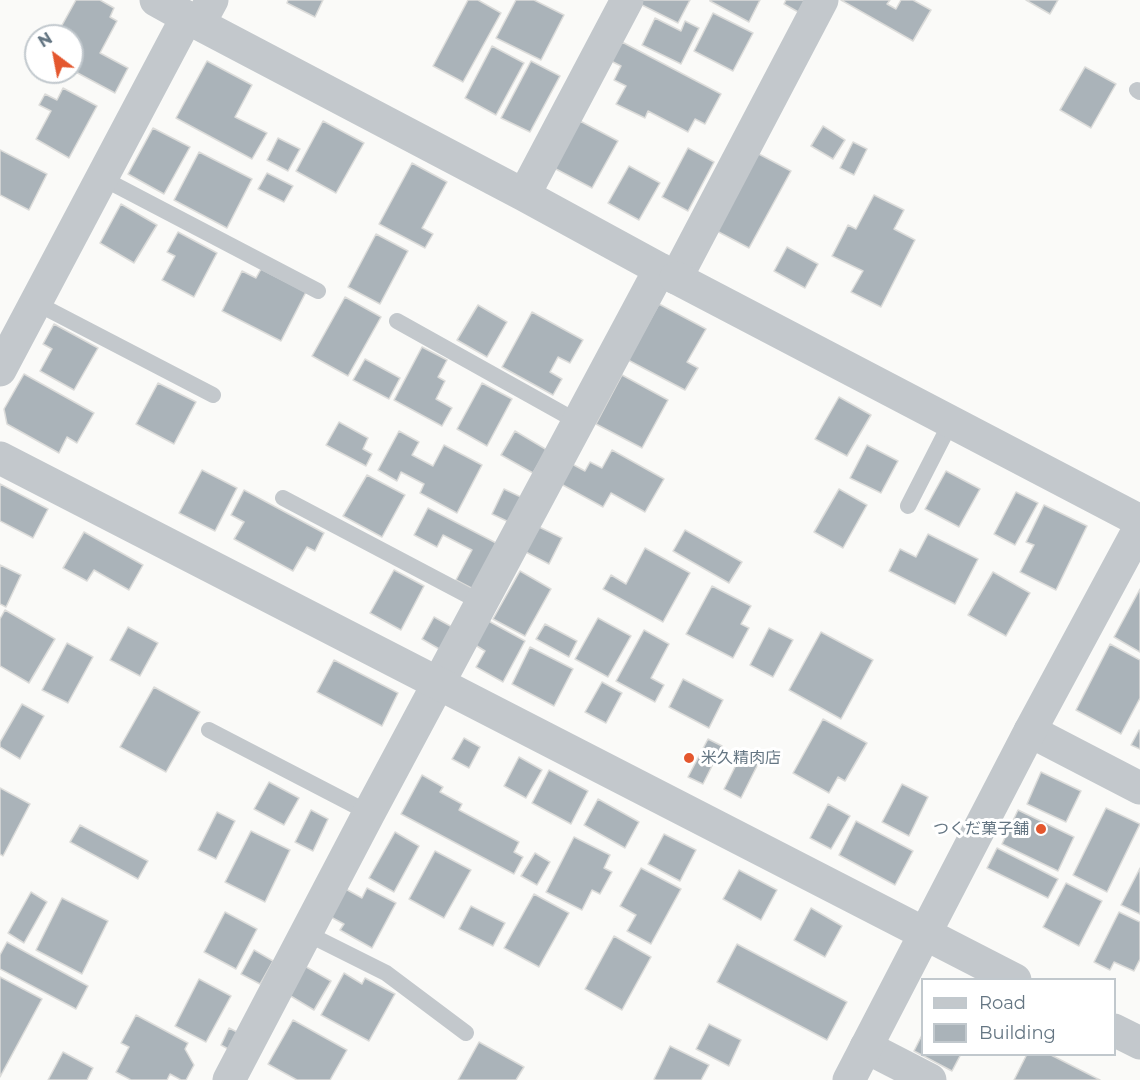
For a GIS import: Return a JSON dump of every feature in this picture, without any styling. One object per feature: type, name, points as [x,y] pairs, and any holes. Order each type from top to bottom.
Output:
[{"type":"street","points":[[156,0],[199,14],[668,273],[1140,521]]},
{"type":"street","points":[[524,195],[627,0]]},
{"type":"street","points":[[229,1080],[578,422],[668,273],[822,0]]},
{"type":"street","points":[[0,370],[102,178],[199,14]]},
{"type":"street","points":[[0,458],[1012,978]]},
{"type":"street","points":[[849,1080],[1030,731],[1140,527]]},
{"type":"street","points":[[1030,731],[1140,788]]},
{"type":"street","points":[[1116,1031],[1140,1043]]},
{"type":"street","points":[[866,1047],[930,1080]]},
{"type":"lane","points":[[102,178],[318,291]]},
{"type":"lane","points":[[36,303],[213,395]]},
{"type":"lane","points":[[397,321],[578,422]]},
{"type":"lane","points":[[908,506],[951,422]]},
{"type":"lane","points":[[283,498],[482,603]]},
{"type":"lane","points":[[209,730],[369,813]]},
{"type":"lane","points":[[306,933],[386,973],[466,1033]]},
{"type":"building","points":[[76,0],[100,0],[114,8],[110,17],[117,21],[100,53],[128,68],[115,93],[84,76],[84,24],[63,24]]},
{"type":"building","points":[[288,0],[323,0],[315,17],[287,3]]},
{"type":"building","points":[[468,0],[478,0],[501,13],[463,82],[433,66]]},
{"type":"building","points":[[516,0],[534,0],[564,15],[541,60],[496,38]]},
{"type":"building","points":[[637,0],[690,0],[678,23],[636,2]]},
{"type":"building","points":[[710,0],[760,0],[749,22]]},
{"type":"building","points":[[786,0],[807,0],[800,13],[784,4]]},
{"type":"building","points":[[841,0],[890,0],[887,4],[896,9],[901,0],[913,0],[931,10],[913,41]]},
{"type":"building","points":[[1026,0],[1058,0],[1050,14]]},
{"type":"building","points":[[713,13],[753,33],[733,71],[694,51]]},
{"type":"building","points":[[655,18],[681,31],[685,21],[699,28],[681,64],[642,45]]},
{"type":"building","points":[[622,42],[721,94],[705,124],[695,119],[688,132],[648,111],[645,118],[616,104],[626,86],[614,80],[621,66],[611,61]]},
{"type":"building","points":[[492,46],[524,63],[496,115],[465,98]]},
{"type":"building","points":[[207,61],[252,85],[235,117],[267,133],[252,159],[176,118]]},
{"type":"building","points":[[531,61],[560,76],[530,132],[501,118]]},
{"type":"building","points":[[1085,67],[1116,84],[1091,128],[1060,110]]},
{"type":"building","points":[[63,88],[97,106],[69,158],[36,139],[51,111],[39,105],[45,94],[57,100]]},
{"type":"building","points":[[323,121],[364,143],[336,193],[296,171]]},
{"type":"building","points":[[580,121],[618,141],[592,188],[554,168]]},
{"type":"building","points":[[823,126],[845,140],[833,159],[811,146]]},
{"type":"building","points":[[153,128],[190,147],[164,194],[128,174]]},
{"type":"building","points":[[278,138],[300,149],[288,171],[267,160]]},
{"type":"building","points":[[853,142],[867,149],[854,175],[840,168]]},
{"type":"building","points":[[688,148],[714,162],[688,211],[662,197]]},
{"type":"building","points":[[0,150],[47,174],[29,210],[0,195]]},
{"type":"building","points":[[199,152],[252,179],[227,228],[174,200]]},
{"type":"building","points":[[755,152],[791,171],[749,248],[713,229]]},
{"type":"building","points":[[412,163],[447,182],[422,228],[433,234],[425,248],[379,224]]},
{"type":"building","points":[[629,166],[660,183],[639,220],[608,203]]},
{"type":"building","points":[[267,173],[293,186],[284,202],[258,189]]},
{"type":"building","points":[[874,195],[904,210],[894,229],[915,240],[881,307],[851,292],[863,271],[832,256],[848,225],[856,229]]},
{"type":"building","points":[[121,204],[157,225],[134,263],[100,243]]},
{"type":"building","points":[[178,232],[217,253],[194,297],[162,280],[175,256],[167,252]]},
{"type":"building","points":[[376,234],[408,251],[380,304],[348,287]]},
{"type":"building","points":[[787,247],[818,264],[805,288],[774,271]]},
{"type":"building","points":[[261,269],[306,292],[281,341],[222,311],[242,271],[256,278]]},
{"type":"building","points":[[345,297],[381,317],[348,376],[312,356]]},
{"type":"building","points":[[659,304],[706,329],[687,362],[698,368],[685,390],[628,360]]},
{"type":"building","points":[[478,305],[507,322],[487,357],[457,340]]},
{"type":"building","points":[[532,312],[583,340],[570,363],[558,357],[550,372],[562,379],[553,395],[502,367]]},
{"type":"building","points":[[54,324],[98,348],[74,390],[40,371],[52,349],[43,344]]},
{"type":"building","points":[[422,347],[447,360],[438,377],[445,381],[436,399],[452,408],[442,426],[394,400]]},
{"type":"building","points":[[365,359],[400,378],[389,399],[353,380]]},
{"type":"building","points":[[24,374],[94,413],[77,443],[67,437],[59,453],[7,424],[4,409]]},
{"type":"building","points":[[622,375],[668,400],[642,448],[596,424]]},
{"type":"building","points":[[158,383],[196,402],[174,444],[136,424]]},
{"type":"building","points":[[482,383],[512,399],[487,446],[457,429]]},
{"type":"building","points":[[839,397],[871,415],[847,456],[815,439]]},
{"type":"building","points":[[339,422],[368,438],[363,449],[372,454],[366,466],[326,445]]},
{"type":"building","points":[[399,431],[419,442],[412,455],[433,466],[444,445],[482,465],[457,513],[420,493],[424,484],[401,472],[397,481],[378,470]]},
{"type":"building","points":[[515,431],[547,450],[533,473],[501,455]]},
{"type":"building","points":[[867,445],[898,461],[881,493],[850,478]]},
{"type":"building","points":[[612,450],[664,479],[645,512],[611,493],[603,507],[561,484],[572,464],[585,471],[590,462],[602,468]]},
{"type":"building","points":[[202,470],[237,488],[215,531],[179,513]]},
{"type":"building","points":[[946,471],[980,489],[959,527],[925,509]]},
{"type":"building","points":[[367,475],[405,495],[382,537],[343,516]]},
{"type":"building","points":[[0,484],[48,509],[33,538],[0,521]]},
{"type":"building","points":[[504,489],[523,498],[511,523],[492,514]]},
{"type":"building","points":[[839,489],[867,505],[843,548],[814,532]]},
{"type":"building","points":[[244,490],[324,533],[315,551],[307,547],[293,571],[234,539],[244,522],[231,515]]},
{"type":"building","points":[[1016,492],[1038,503],[1015,545],[994,534]]},
{"type":"building","points":[[1044,505],[1087,526],[1056,590],[1020,572],[1034,545],[1026,542]]},
{"type":"building","points":[[428,508],[500,545],[477,591],[456,580],[472,550],[443,535],[437,547],[414,535]]},
{"type":"building","points":[[535,525],[562,538],[549,564],[522,550]]},
{"type":"building","points":[[685,530],[742,562],[729,583],[673,551]]},
{"type":"building","points":[[84,532],[143,565],[129,590],[94,570],[87,581],[63,568]]},
{"type":"building","points":[[928,534],[978,559],[955,604],[889,571],[900,549],[916,557]]},
{"type":"building","points":[[645,548],[690,573],[663,622],[603,589],[611,575],[626,584]]},
{"type":"building","points":[[0,565],[21,575],[6,607],[0,604]]},
{"type":"building","points":[[394,570],[424,586],[401,630],[370,613]]},
{"type":"building","points":[[520,571],[551,589],[525,636],[493,619]]},
{"type":"building","points":[[993,572],[1030,593],[1006,636],[968,615]]},
{"type":"building","points":[[712,586],[751,606],[741,624],[749,628],[733,658],[686,634]]},
{"type":"building","points":[[1140,589],[1140,652],[1114,637]]},
{"type":"building","points":[[5,610],[55,639],[29,683],[0,666],[0,619]]},
{"type":"building","points":[[434,617],[454,628],[441,650],[422,639]]},
{"type":"building","points":[[598,618],[631,636],[608,677],[575,659]]},
{"type":"building","points":[[485,619],[525,641],[503,682],[476,667],[485,651],[472,643]]},
{"type":"building","points":[[545,624],[577,641],[569,657],[536,639]]},
{"type":"building","points":[[128,627],[158,643],[140,676],[110,660]]},
{"type":"building","points":[[769,628],[793,640],[773,677],[750,665]]},
{"type":"building","points":[[644,630],[669,644],[651,678],[664,685],[655,702],[616,681]]},
{"type":"building","points":[[821,632],[873,660],[841,719],[789,690]]},
{"type":"building","points":[[67,643],[93,657],[68,703],[42,690]]},
{"type":"building","points":[[1110,644],[1140,660],[1140,698],[1121,734],[1076,710]]},
{"type":"building","points":[[530,647],[573,669],[554,706],[512,684]]},
{"type":"building","points":[[334,660],[398,693],[382,726],[317,692]]},
{"type":"building","points":[[683,679],[723,700],[709,728],[669,707]]},
{"type":"building","points":[[602,682],[622,693],[606,723],[585,712]]},
{"type":"building","points":[[154,687],[200,712],[166,772],[120,747]]},
{"type":"building","points":[[22,704],[44,716],[20,759],[0,747],[0,742]]},
{"type":"building","points":[[823,719],[867,743],[845,781],[838,777],[829,793],[793,773]]},
{"type":"building","points":[[1140,731],[1140,749],[1131,745]]},
{"type":"building","points":[[464,738],[480,747],[469,768],[452,759]]},
{"type":"building","points":[[708,739],[722,746],[703,784],[688,777]]},
{"type":"building","points":[[742,753],[759,762],[741,798],[724,789]]},
{"type":"building","points":[[519,757],[542,770],[526,798],[504,786]]},
{"type":"building","points":[[549,770],[588,791],[571,824],[532,803]]},
{"type":"building","points":[[1041,772],[1081,791],[1066,822],[1027,804]]},
{"type":"building","points":[[422,775],[443,787],[440,792],[462,804],[459,810],[519,842],[514,852],[523,857],[514,874],[401,814]]},
{"type":"building","points":[[269,782],[299,798],[284,825],[254,809]]},
{"type":"building","points":[[902,784],[928,797],[909,836],[882,822]]},
{"type":"building","points":[[0,788],[30,804],[3,856],[0,854]]},
{"type":"building","points":[[598,799],[639,822],[625,848],[584,825]]},
{"type":"building","points":[[828,804],[850,816],[831,849],[810,838]]},
{"type":"building","points":[[1106,808],[1140,824],[1107,892],[1073,875]]},
{"type":"building","points":[[311,810],[328,819],[313,851],[295,842]]},
{"type":"building","points":[[1018,810],[1074,837],[1058,871],[1002,844]]},
{"type":"building","points":[[217,812],[235,821],[216,859],[198,850]]},
{"type":"building","points":[[856,821],[913,851],[895,885],[839,855]]},
{"type":"building","points":[[80,825],[148,861],[138,879],[70,842]]},
{"type":"building","points":[[251,831],[290,850],[265,902],[225,882]]},
{"type":"building","points":[[395,832],[419,846],[394,892],[369,878]]},
{"type":"building","points":[[664,834],[696,850],[680,881],[648,864]]},
{"type":"building","points":[[574,837],[610,855],[604,868],[612,872],[600,894],[592,890],[582,910],[546,892]]},
{"type":"building","points":[[997,848],[1058,879],[1048,898],[987,868]]},
{"type":"building","points":[[435,851],[471,870],[444,918],[409,899]]},
{"type":"building","points":[[535,853],[550,862],[537,885],[521,876]]},
{"type":"building","points":[[641,868],[681,889],[651,944],[627,931],[636,915],[620,906]]},
{"type":"building","points":[[1140,868],[1140,914],[1121,905]]},
{"type":"building","points":[[739,870],[777,890],[761,920],[723,899]]},
{"type":"building","points":[[1066,883],[1102,901],[1079,946],[1043,927]]},
{"type":"building","points":[[342,887],[362,898],[367,888],[396,903],[372,948],[340,930],[344,924],[327,915]]},
{"type":"building","points":[[31,892],[47,902],[24,943],[8,933]]},
{"type":"building","points":[[534,894],[569,913],[539,967],[504,948]]},
{"type":"building","points":[[62,898],[108,921],[82,974],[36,950]]},
{"type":"building","points":[[471,906],[505,923],[493,946],[459,929]]},
{"type":"building","points":[[811,908],[842,926],[825,957],[794,940]]},
{"type":"building","points":[[225,912],[257,929],[236,969],[204,952]]},
{"type":"building","points":[[1119,912],[1140,922],[1140,959],[1134,971],[1114,962],[1110,970],[1094,962]]},
{"type":"building","points":[[614,936],[651,957],[622,1010],[585,989]]},
{"type":"building","points":[[7,942],[88,986],[76,1009],[0,969],[0,955]]},
{"type":"building","points":[[737,944],[847,1002],[827,1040],[717,982]]},
{"type":"building","points":[[254,950],[273,961],[260,984],[241,974]]},
{"type":"building","points":[[301,964],[331,981],[314,1010],[284,992]]},
{"type":"building","points":[[344,973],[362,984],[365,978],[395,994],[369,1041],[321,1015]]},
{"type":"building","points":[[0,977],[42,999],[0,1077]]},
{"type":"building","points":[[199,979],[231,996],[206,1042],[175,1026]]},
{"type":"building","points":[[136,1015],[188,1043],[185,1049],[194,1065],[186,1080],[170,1074],[167,1080],[131,1080],[116,1072],[129,1047],[121,1043]]},
{"type":"building","points":[[293,1020],[347,1050],[330,1080],[297,1080],[268,1064]]},
{"type":"building","points":[[709,1024],[741,1040],[729,1066],[696,1049]]},
{"type":"building","points":[[229,1028],[241,1034],[232,1051],[221,1045]]},
{"type":"building","points":[[921,1037],[921,1055],[914,1051]]},
{"type":"building","points":[[479,1042],[524,1067],[516,1080],[458,1080]]},
{"type":"building","points":[[670,1046],[709,1065],[701,1080],[654,1079]]},
{"type":"building","points":[[63,1052],[93,1068],[87,1080],[48,1080]]},
{"type":"building","points":[[924,1056],[960,1056],[952,1071]]},
{"type":"building","points":[[1026,1056],[1053,1056],[1100,1080],[1014,1080]]},
{"type":"place","name":"米久精肉店","points":[[689,758]]},
{"type":"place","name":"つくだ菓子舗","points":[[1041,829]]}]
